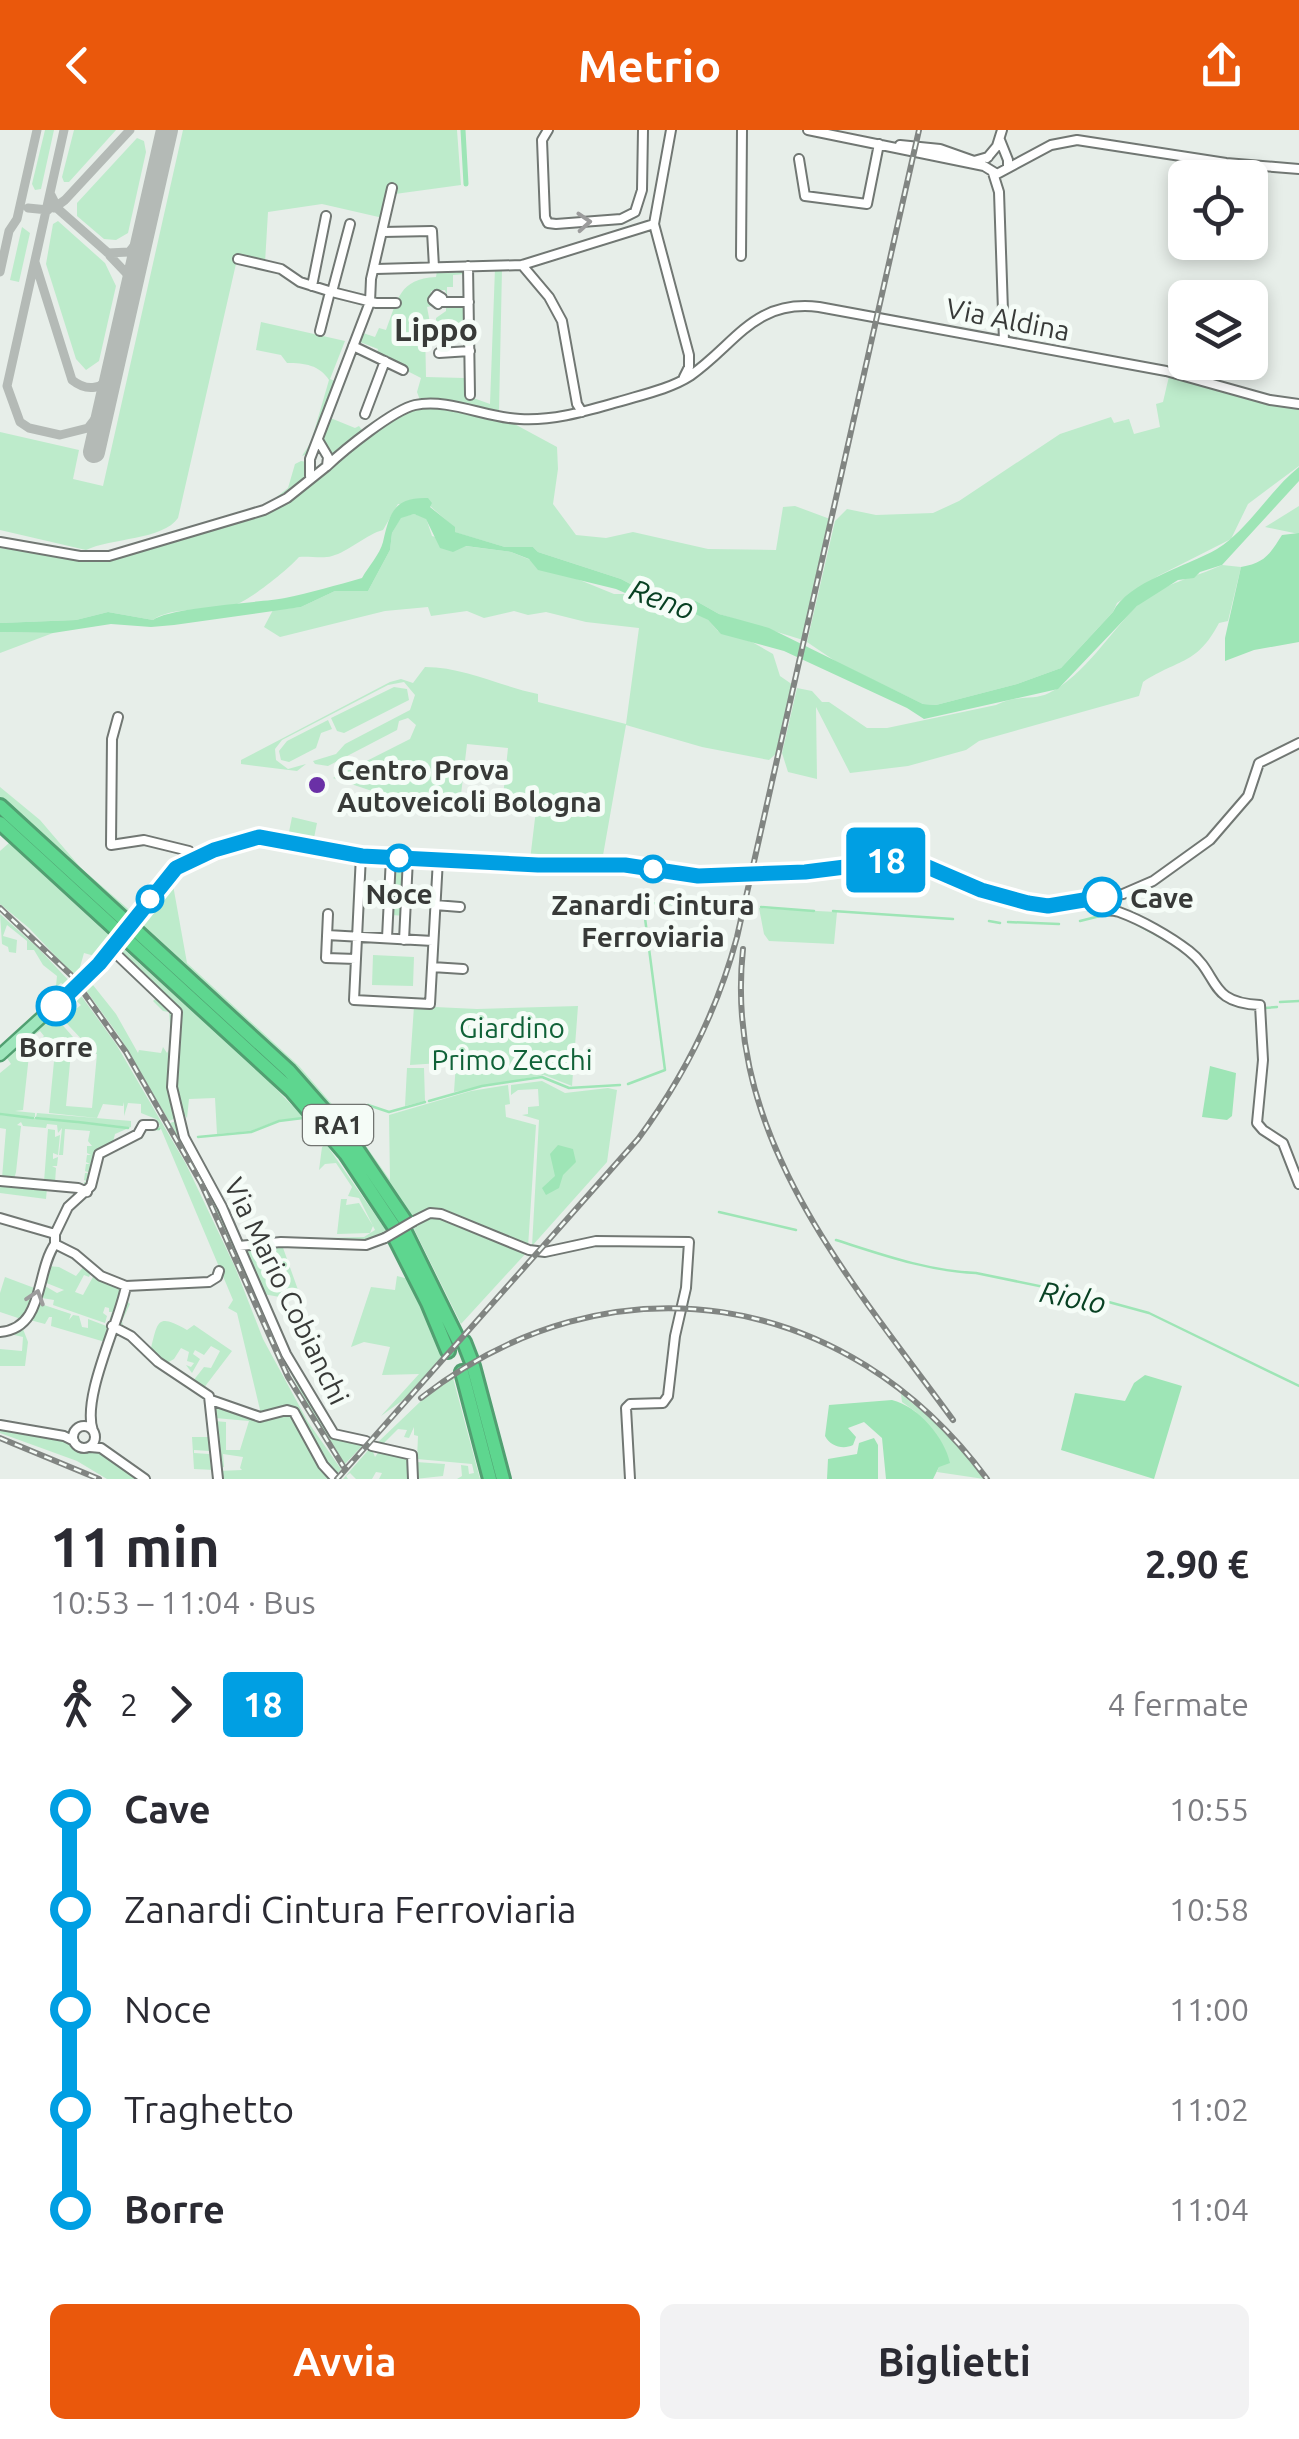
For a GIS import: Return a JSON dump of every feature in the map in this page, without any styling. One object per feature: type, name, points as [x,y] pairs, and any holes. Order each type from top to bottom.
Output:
[{"type":"highway","points":[[0,809],[286,1075],[352,1152],[400,1229],[460,1357],[494,1479]]},
{"type":"highway","points":[[0,826],[290,1090],[353,1164],[400,1229],[428,1303],[460,1357]]},
{"type":"main road","points":[[133,921],[187,854],[263,837],[408,862]]},
{"type":"main road","points":[[0,1055],[78,985],[114,946]]},
{"type":"street","points":[[548,130],[542,140],[545,218],[551,224],[621,219],[634,212],[642,190],[644,130]]},
{"type":"street","points":[[664,130],[667,150]]},
{"type":"street","points":[[672,130],[654,224],[689,360],[686,375],[676,383]]},
{"type":"street","points":[[742,130],[742,256]]},
{"type":"street","points":[[811,130],[990,163],[1020,160],[1051,144],[1077,140],[1226,163],[1299,169]]},
{"type":"street","points":[[998,192],[1006,162],[1001,135]]},
{"type":"street","points":[[1001,135],[990,163],[998,192],[1004,340]]},
{"type":"street","points":[[799,160],[805,196],[867,204],[883,145]]},
{"type":"street","points":[[990,163],[997,151],[1006,162]]},
{"type":"street","points":[[319,468],[313,453],[370,302],[392,188]]},
{"type":"street","points":[[312,286],[326,216]]},
{"type":"street","points":[[320,331],[350,224]]},
{"type":"street","points":[[376,269],[522,264],[654,224]]},
{"type":"street","points":[[383,232],[432,232],[434,267]]},
{"type":"street","points":[[238,259],[281,268],[331,292],[370,302],[396,303]]},
{"type":"street","points":[[319,468],[352,448],[394,414],[421,404],[521,419],[565,416],[580,404],[560,315],[522,264]]},
{"type":"street","points":[[468,266],[470,395]]},
{"type":"street","points":[[441,302],[469,302]]},
{"type":"street","name":"Via Aldina","points":[[689,360],[703,360],[779,308],[805,306],[1166,371],[1270,400],[1299,404]]},
{"type":"street","points":[[353,346],[403,370]]},
{"type":"street","name":"Via Aldina","points":[[580,404],[610,404],[676,383],[718,350]]},
{"type":"street","points":[[439,354],[470,352]]},
{"type":"street","points":[[365,414],[385,361]]},
{"type":"street","points":[[318,440],[326,454]]},
{"type":"street","points":[[313,453],[338,455],[352,448]]},
{"type":"street","points":[[0,542],[90,557],[122,554],[272,507],[308,480],[326,454]]},
{"type":"street","points":[[118,717],[111,747],[111,844],[144,840],[187,854]]},
{"type":"street","points":[[404,940],[408,862],[438,860],[625,865],[683,874],[753,874],[909,859],[981,890],[1028,903],[1048,906],[1090,900],[1142,888],[1184,862],[1244,803],[1259,762],[1299,743]]},
{"type":"street","points":[[362,856],[354,1000],[430,1004],[438,860]]},
{"type":"street","points":[[387,938],[390,861]]},
{"type":"street","points":[[1090,900],[1096,909],[1118,912],[1193,954],[1213,984],[1232,1000],[1260,1005],[1263,1060],[1258,1122],[1262,1130],[1280,1139],[1299,1184]]},
{"type":"street","points":[[435,906],[460,907]]},
{"type":"street","points":[[328,914],[326,958],[356,959]]},
{"type":"street","points":[[327,935],[433,941]]},
{"type":"street","name":"Via Mario Cobianchi","points":[[114,946],[177,1012],[172,1087],[184,1137],[239,1246],[286,1354],[337,1437],[359,1437],[369,1444],[413,1456],[414,1479]]},
{"type":"street","points":[[432,967],[463,969]]},
{"type":"street","points":[[0,1332],[19,1328],[28,1318],[68,1207],[87,1192],[101,1152],[139,1133],[143,1125],[153,1124]]},
{"type":"street","points":[[0,1180],[87,1192]]},
{"type":"street","points":[[239,1246],[281,1242],[364,1245],[428,1214],[441,1214],[529,1250],[545,1252],[596,1241],[689,1242],[686,1288],[668,1396],[663,1402],[630,1404],[626,1410],[630,1479]]},
{"type":"street","points":[[0,1218],[55,1239],[101,1276],[126,1286],[209,1282],[219,1272]]},
{"type":"street","points":[[126,1286],[112,1326],[90,1419],[101,1448],[145,1479]]},
{"type":"street","points":[[112,1326],[131,1336],[158,1362],[204,1391],[211,1400],[218,1479]]},
{"type":"street","points":[[211,1400],[262,1417],[287,1410],[294,1412],[334,1477]]},
{"type":"street","points":[[77,1433],[90,1419]]},
{"type":"street","points":[[0,1425],[64,1436],[94,1434]]},
{"type":"street","points":[[77,1433],[81,1448],[101,1448]]},
{"type":"street","points":[[89,1447],[94,1434]]},
{"type":"green space","points":[[45,130],[54,130],[41,189],[35,190],[32,184]]},
{"type":"green space","points":[[74,130],[116,130],[69,182],[64,182],[62,177]]},
{"type":"green space","points":[[183,130],[457,130],[461,185],[395,194],[396,189],[391,188],[383,218],[322,204],[268,212],[265,263],[238,255],[178,518],[171,525],[149,535],[86,550],[0,530],[0,432],[79,450],[73,479],[103,486]]},
{"type":"green space","points":[[137,138],[144,141],[146,152],[128,233],[116,240],[104,239],[77,216],[77,203]]},
{"type":"green space","points":[[58,221],[105,263],[116,286],[99,361],[86,370],[76,359],[46,264],[53,224]]},
{"type":"green space","points":[[22,227],[30,233],[19,282],[10,280]]},
{"type":"green space","points":[[495,268],[502,269],[499,411],[420,400],[417,392],[421,378],[376,355],[378,349],[360,342],[363,333],[375,337],[379,328],[386,330],[407,286],[436,277],[437,271],[463,270],[465,274],[453,275],[453,287],[447,287],[447,296],[445,290],[431,291],[432,306],[427,307],[430,323],[436,323],[446,306],[465,305],[465,325],[425,328],[426,377],[464,378],[465,395],[490,404]]},
{"type":"green space","points":[[261,322],[345,341],[330,379],[337,382],[312,452],[302,456],[311,442],[329,380],[311,366],[287,363],[281,355],[256,350]]},
{"type":"green space","points":[[1168,380],[1199,380],[1299,407],[1299,466],[1248,504],[1231,539],[1158,576],[1117,603],[1061,668],[1017,684],[936,705],[923,704],[838,663],[807,642],[835,521],[847,509],[876,515],[933,513],[959,501],[1060,434],[1111,417],[1114,423],[1129,419],[1134,434],[1160,427],[1156,404],[1163,402]]},
{"type":"green space","points":[[422,404],[494,413],[557,447],[553,504],[576,535],[606,538],[633,532],[708,549],[776,550],[783,507],[795,506],[830,519],[803,640],[719,614],[696,601],[674,599],[636,587],[533,547],[505,547],[454,532],[454,527],[430,506],[398,504],[383,530],[332,556],[299,557],[270,583],[237,604],[171,613],[153,620],[108,612],[76,620],[0,623],[0,548],[101,562],[266,511],[378,425]]},
{"type":"green space","points":[[328,417],[355,428],[359,426],[364,433],[340,452],[329,453],[320,440]]},
{"type":"green space","points":[[307,462],[308,478],[277,503],[202,525],[269,503],[288,488],[295,464]]},
{"type":"green space","points":[[1299,506],[1299,534],[1265,527]]},
{"type":"green space","points":[[414,514],[426,518],[432,536],[465,546],[511,552],[614,594],[626,594],[641,605],[691,611],[718,631],[773,654],[780,676],[793,685],[778,752],[769,760],[702,747],[626,725],[602,861],[530,860],[536,810],[502,806],[508,748],[467,744],[460,803],[381,794],[333,778],[410,739],[416,725],[408,718],[399,721],[397,730],[328,766],[315,764],[313,761],[336,754],[345,744],[410,710],[415,695],[404,682],[388,685],[282,740],[275,749],[276,760],[288,769],[306,764],[297,771],[241,764],[241,760],[390,682],[401,679],[413,683],[425,667],[468,673],[538,694],[538,702],[626,724],[639,628],[586,622],[546,612],[528,615],[514,611],[484,618],[467,611],[431,616],[428,607],[385,611],[280,637],[264,627],[273,610],[301,607],[335,591],[368,591],[390,550],[392,533],[401,517]]},
{"type":"green space","points":[[1222,565],[1241,567],[1228,621],[1219,623],[1195,654],[1143,682],[1139,696],[979,741],[966,750],[908,766],[850,773],[816,707],[817,779],[788,772],[782,753],[797,688],[812,691],[822,702],[829,702],[867,728],[887,728],[1043,695],[1074,676],[1147,597]]},
{"type":"green space","points":[[0,632],[53,633],[0,653]]},
{"type":"green space","points":[[394,687],[407,689],[409,700],[344,733],[337,731],[331,718]]},
{"type":"green space","points":[[328,720],[332,729],[321,733],[316,748],[289,762],[281,760],[279,751],[287,741]]},
{"type":"green space","points":[[0,787],[40,820],[81,868],[134,914],[130,918],[0,801]]},
{"type":"green space","points":[[292,817],[317,823],[313,843],[288,837]]},
{"type":"green space","points":[[9,843],[114,940],[98,957],[84,953],[80,967],[85,973],[78,980],[29,928],[0,904],[0,851]]},
{"type":"green space","points":[[394,870],[407,871],[405,916],[392,915]]},
{"type":"green space","points":[[168,883],[173,885],[187,963],[299,1066],[356,1132],[390,1180],[389,1115],[471,1091],[508,1085],[510,1104],[505,1105],[506,1117],[536,1125],[528,1247],[446,1214],[409,1220],[294,1067],[136,923]]},
{"type":"green space","points":[[759,908],[837,912],[834,944],[769,941]]},
{"type":"green space","points":[[0,914],[73,985],[68,988],[61,983],[46,996],[56,986],[57,976],[43,965],[34,950],[27,950],[27,941],[7,925],[3,936],[17,940],[16,953],[9,952],[2,944]]},
{"type":"green space","points":[[120,946],[260,1072],[305,1119],[279,1120],[251,1131],[217,1134],[215,1098],[189,1099],[187,1118],[180,1115],[174,1089],[180,1009],[117,950]]},
{"type":"green space","points":[[373,955],[414,957],[413,986],[372,985]]},
{"type":"green space","points":[[89,980],[116,1014],[138,1053],[161,1053],[163,1047],[167,1053],[172,1045],[169,1012],[153,1001],[158,996],[175,1015],[169,1096],[176,1118],[169,1121],[119,1036],[82,985]]},
{"type":"green space","points":[[77,990],[116,1044],[186,1164],[235,1267],[263,1339],[308,1422],[341,1469],[336,1476],[297,1411],[261,1414],[237,1313],[228,1308],[233,1300],[161,1129],[144,1128],[160,1126],[156,1119],[141,1113],[141,1104],[128,1103],[124,1116],[124,1102],[123,1106],[103,1104],[97,1118],[49,1113],[55,1051],[62,1049],[46,1048],[39,1041],[44,1036],[40,1031],[34,1035],[32,1032],[52,1013],[80,1045],[79,1052],[71,1052],[66,1106],[92,1108],[97,1054],[89,1053],[87,1045],[55,1011],[58,1008],[67,1016],[81,1005],[71,996]]},
{"type":"green space","name":"Giardino Primo Zecchi","points":[[414,1006],[578,1006],[572,1086],[544,1075],[454,1092],[456,1062],[410,1065]]},
{"type":"green space","points":[[29,1035],[37,1048],[30,1046],[23,1110],[15,1111],[35,1113],[35,1117],[0,1114],[0,1073],[11,1064],[5,1055]]},
{"type":"green space","points":[[407,1068],[424,1068],[425,1101],[405,1106]]},
{"type":"green space","points":[[542,1081],[565,1093],[617,1090],[607,1162],[532,1246],[539,1120],[522,1115],[528,1114],[528,1107],[539,1106],[538,1089],[518,1090],[511,1095],[511,1085]]},
{"type":"green space","points":[[37,1113],[131,1121],[131,1127],[115,1134],[113,1142],[97,1152],[88,1186],[84,1182],[89,1182],[84,1180],[85,1173],[90,1173],[85,1171],[86,1164],[90,1164],[86,1162],[87,1155],[91,1155],[87,1153],[87,1146],[92,1146],[88,1141],[90,1131],[65,1129],[63,1155],[59,1155],[62,1128],[58,1133],[57,1125],[47,1124],[46,1128],[23,1126],[21,1122],[17,1125],[21,1126],[14,1179],[2,1178],[6,1129],[0,1128],[0,1115],[129,1127],[36,1117]]},
{"type":"green space","points":[[176,1121],[261,1303],[335,1438],[365,1443],[345,1464],[297,1386],[170,1123]]},
{"type":"green space","points":[[48,1129],[55,1130],[55,1137],[60,1135],[58,1155],[53,1153],[53,1159],[58,1157],[57,1166],[52,1166],[56,1168],[55,1183],[44,1182]]},
{"type":"green space","points":[[326,1144],[388,1233],[371,1243],[290,1239],[364,1237],[375,1230],[359,1198],[348,1196],[352,1187],[336,1163],[325,1164],[319,1170],[322,1147]]},
{"type":"green space","points":[[0,1183],[47,1188],[46,1199],[0,1193]]},
{"type":"green space","points":[[341,1199],[347,1199],[346,1205],[359,1203],[373,1226],[370,1233],[337,1234]]},
{"type":"green space","points":[[431,1216],[528,1251],[461,1324],[412,1225]]},
{"type":"green space","points":[[257,1245],[282,1245],[302,1301],[263,1294],[296,1365],[243,1251],[253,1246],[251,1252],[259,1263]]},
{"type":"green space","points":[[48,1266],[76,1276],[84,1266],[91,1272],[89,1277],[84,1275],[75,1292],[83,1295],[94,1275],[99,1281],[124,1288],[110,1325],[109,1308],[105,1307],[103,1313],[107,1316],[105,1323],[42,1298],[45,1286],[57,1293],[64,1290],[44,1282]]},
{"type":"green space","points":[[397,1276],[413,1280],[445,1354],[403,1400],[381,1416],[419,1374],[382,1375],[390,1347],[364,1342],[351,1347],[371,1287],[395,1290]]},
{"type":"green space","points":[[5,1277],[37,1289],[24,1320],[0,1312]]},
{"type":"green space","points":[[126,1300],[130,1304],[123,1326],[151,1348],[158,1326],[164,1321],[187,1330],[194,1325],[232,1351],[203,1389],[193,1381],[204,1367],[211,1368],[220,1351],[211,1346],[204,1355],[195,1350],[193,1354],[200,1359],[192,1373],[186,1365],[191,1367],[194,1363],[187,1361],[189,1352],[181,1348],[165,1364],[117,1325]]},
{"type":"green space","points":[[38,1303],[71,1314],[69,1320],[73,1315],[79,1316],[82,1327],[88,1328],[88,1319],[109,1327],[105,1342],[51,1326],[52,1317],[45,1324],[30,1320],[34,1320],[31,1318]]},
{"type":"green space","points":[[23,1329],[28,1342],[25,1366],[0,1366],[0,1349],[22,1351],[23,1337],[10,1334]]},
{"type":"green space","points":[[453,1378],[480,1479],[457,1479],[462,1476],[461,1465],[468,1466],[469,1474],[474,1473],[472,1464],[417,1459],[418,1436],[414,1435],[414,1427],[409,1438],[404,1437],[407,1430],[398,1429],[380,1447],[375,1445],[422,1400]]},
{"type":"green space","points":[[901,1394],[952,1436],[984,1479],[937,1472],[939,1467],[916,1412],[902,1402]]},
{"type":"green space","points":[[213,1404],[244,1413],[244,1417],[256,1421],[290,1412],[333,1479],[219,1479],[218,1471],[242,1470],[243,1457],[223,1454],[224,1467],[219,1468],[214,1421],[226,1422],[226,1450],[240,1450],[249,1421],[215,1418]]},
{"type":"green space","points":[[0,1430],[66,1441],[80,1452],[101,1451],[142,1479],[107,1479],[77,1461]]},
{"type":"green space","points":[[192,1437],[213,1437],[212,1454],[194,1453],[209,1454],[215,1470],[194,1469]]},
{"type":"green space","points":[[371,1447],[375,1457],[380,1450],[411,1456],[412,1479],[379,1479],[382,1473],[376,1472],[372,1479],[356,1479],[350,1473],[348,1479],[343,1479]]},
{"type":"green space","points":[[416,1462],[445,1464],[443,1476],[415,1479]]},
{"type":"water","name":"Reno","points":[[1299,467],[1299,481],[1222,565],[1194,578],[1178,580],[1137,606],[1058,689],[924,719],[784,651],[721,634],[708,620],[691,612],[666,611],[616,589],[538,570],[529,559],[511,552],[466,546],[453,552],[440,548],[426,519],[414,514],[401,518],[392,533],[390,550],[368,591],[335,591],[301,607],[174,625],[111,624],[53,633],[0,632],[0,623],[76,620],[108,612],[153,620],[195,609],[285,598],[362,578],[379,551],[395,508],[408,500],[428,498],[430,507],[455,527],[455,532],[505,547],[533,547],[636,587],[674,599],[696,601],[719,614],[769,628],[923,704],[936,705],[1061,668],[1120,601],[1228,541]]},
{"type":"water","points":[[1299,533],[1299,642],[1254,650],[1225,661],[1225,638],[1241,567],[1266,557],[1282,535]]},
{"type":"water","points":[[1210,1066],[1236,1073],[1232,1116],[1227,1120],[1202,1117]]},
{"type":"water","points":[[558,1145],[573,1149],[576,1162],[563,1175],[559,1188],[546,1195],[542,1188],[555,1176],[550,1154]]},
{"type":"water","points":[[1145,1375],[1182,1386],[1154,1479],[1061,1450],[1075,1393],[1125,1401],[1134,1383]]},
{"type":"water","points":[[892,1400],[920,1416],[942,1443],[950,1463],[939,1467],[933,1479],[886,1479],[882,1438],[864,1422],[848,1428],[856,1437],[853,1445],[833,1445],[825,1436],[829,1405]]},
{"type":"water","points":[[874,1438],[878,1445],[878,1479],[827,1479],[828,1459],[857,1454],[859,1443]]},
{"type":"waterway","points":[[463,130],[466,184]]},
{"type":"waterway","points":[[628,1084],[665,1070],[643,903],[733,906]]},
{"type":"waterway","points":[[761,907],[814,911]]},
{"type":"waterway","points":[[833,911],[953,919]]},
{"type":"waterway","points":[[1080,921],[1100,916]]},
{"type":"waterway","points":[[1127,919],[1173,944]]},
{"type":"waterway","points":[[989,921],[1000,923]]},
{"type":"waterway","points":[[1008,922],[1059,924]]},
{"type":"waterway","points":[[1280,1002],[1299,1001]]},
{"type":"waterway","points":[[1265,1008],[1277,1007]]},
{"type":"waterway","points":[[429,1101],[482,1086],[542,1077],[569,1088],[620,1085]]},
{"type":"waterway","points":[[343,1111],[368,1105],[389,1112],[425,1102]]},
{"type":"waterway","points":[[0,1114],[33,1118]]},
{"type":"waterway","points":[[36,1118],[77,1122]]},
{"type":"waterway","points":[[198,1137],[251,1132],[279,1121],[303,1118]]},
{"type":"waterway","points":[[78,1122],[128,1128]]},
{"type":"waterway","points":[[146,1129],[159,1129]]},
{"type":"waterway","name":"Riolo","points":[[719,1212],[796,1230]]},
{"type":"waterway","name":"Riolo","points":[[836,1240],[923,1266],[1083,1295],[1149,1313],[1299,1386]]},
{"type":"taxiway","points":[[0,272],[9,231],[17,219],[37,130]]},
{"type":"taxiway","points":[[64,130],[7,386],[20,422],[60,435],[88,428],[105,406]]},
{"type":"taxiway","points":[[54,208],[130,130]]},
{"type":"taxiway","points":[[51,195],[58,209],[108,253],[129,252],[143,235]]},
{"type":"taxiway","points":[[28,208],[48,210]]},
{"type":"taxiway","points":[[110,256],[129,276],[131,292]]},
{"type":"taxiway","points":[[35,262],[72,380],[95,387],[112,372]]},
{"type":"runway","points":[[94,452],[167,130]]},
{"type":"railway","points":[[337,1479],[638,1139],[670,1092],[709,1018],[737,937],[919,130]]},
{"type":"railway","points":[[0,908],[71,975],[126,1052],[201,1183],[288,1377],[343,1466]]},
{"type":"railway","points":[[743,949],[742,1017],[753,1082],[773,1143],[836,1259],[953,1420]]},
{"type":"railway","points":[[421,1398],[494,1351],[569,1322],[646,1309],[722,1312],[796,1331],[866,1366],[930,1415],[987,1479]]},
{"type":"railway","points":[[0,1438],[99,1479]]},
{"type":"bus line","name":"18","points":[[56,1006],[99,964],[176,868],[214,850],[259,837],[362,856],[625,865],[698,876],[805,872],[909,859],[981,890],[1028,903],[1048,906],[1102,897]]},
{"type":"place","name":"Centro Prova Autoveicoli Bologna","points":[[317,785]]},
{"type":"place","name":"Noce","points":[[399,858]]},
{"type":"place","name":"Zanardi Cintura Ferroviaria","points":[[653,869]]},
{"type":"place","name":"Cave","points":[[1102,897]]},
{"type":"place","name":"Borre","points":[[56,1006]]},
{"type":"district","name":"Lippo","points":[[436,329]]}]
